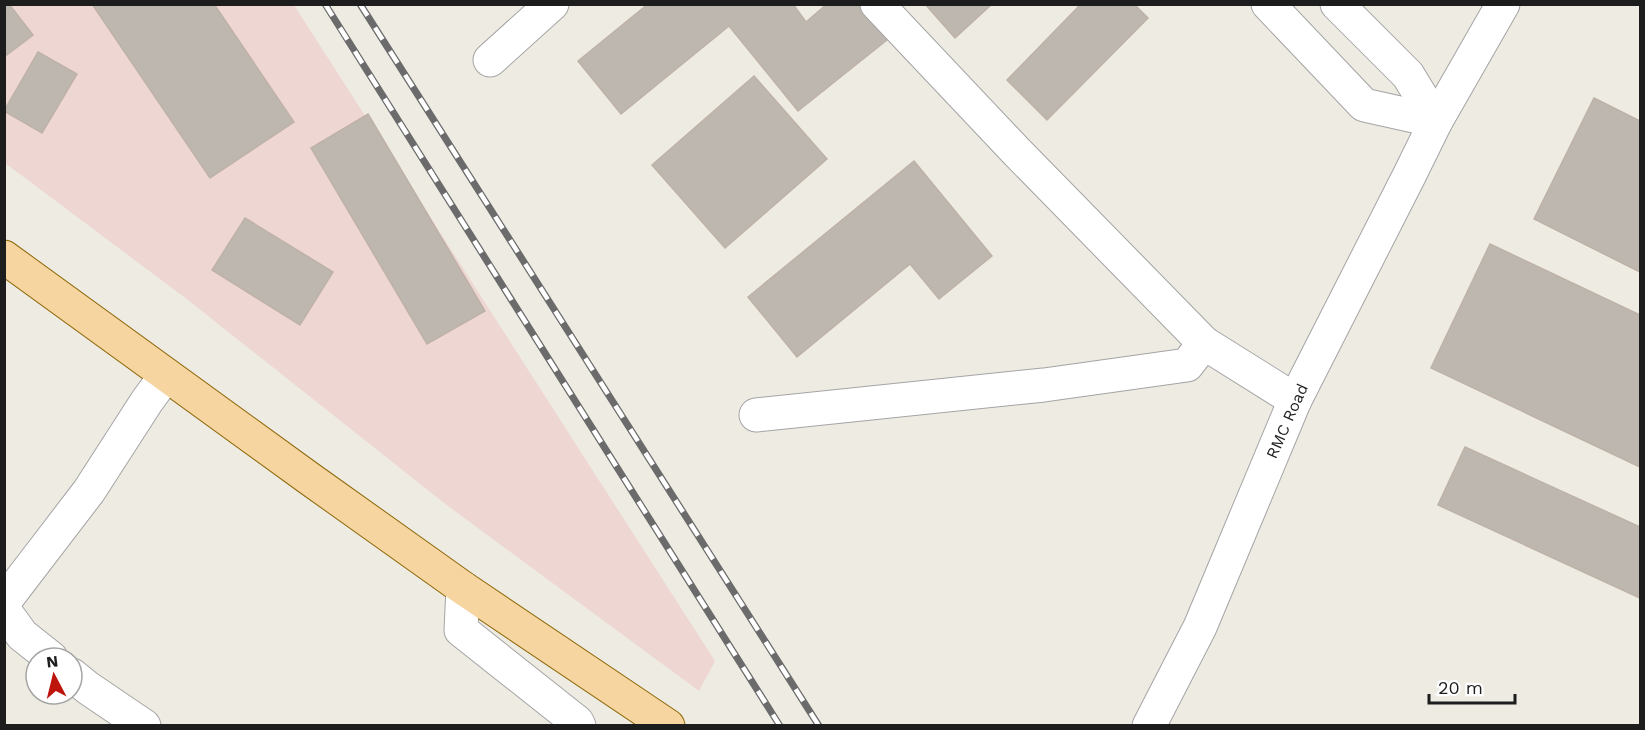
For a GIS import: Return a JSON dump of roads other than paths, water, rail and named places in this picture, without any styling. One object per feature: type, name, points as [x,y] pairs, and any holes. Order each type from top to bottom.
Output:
[{"type":"main road","points":[[4,257],[463,588],[668,726]]},
{"type":"street","points":[[490,60],[552,4]]},
{"type":"street","points":[[878,4],[1015,150],[1204,343],[1295,400]]},
{"type":"street","points":[[1268,4],[1364,105],[1436,121]]},
{"type":"street","points":[[1338,4],[1408,75],[1436,121]]},
{"type":"street","name":"RMC Road","points":[[1149,726],[1200,627],[1295,400],[1436,121],[1503,4]]},
{"type":"street","points":[[756,415],[1044,385],[1187,365],[1204,343]]},
{"type":"street","points":[[4,602],[89,491],[165,375]]},
{"type":"street","points":[[463,588],[461,630],[578,722],[579,726]]},
{"type":"street","points":[[4,610],[22,635],[36,646]]},
{"type":"street","points":[[84,685],[144,726]]},
{"type":"railway","points":[[325,4],[780,726]]},
{"type":"railway","points":[[360,4],[819,726]]}]
